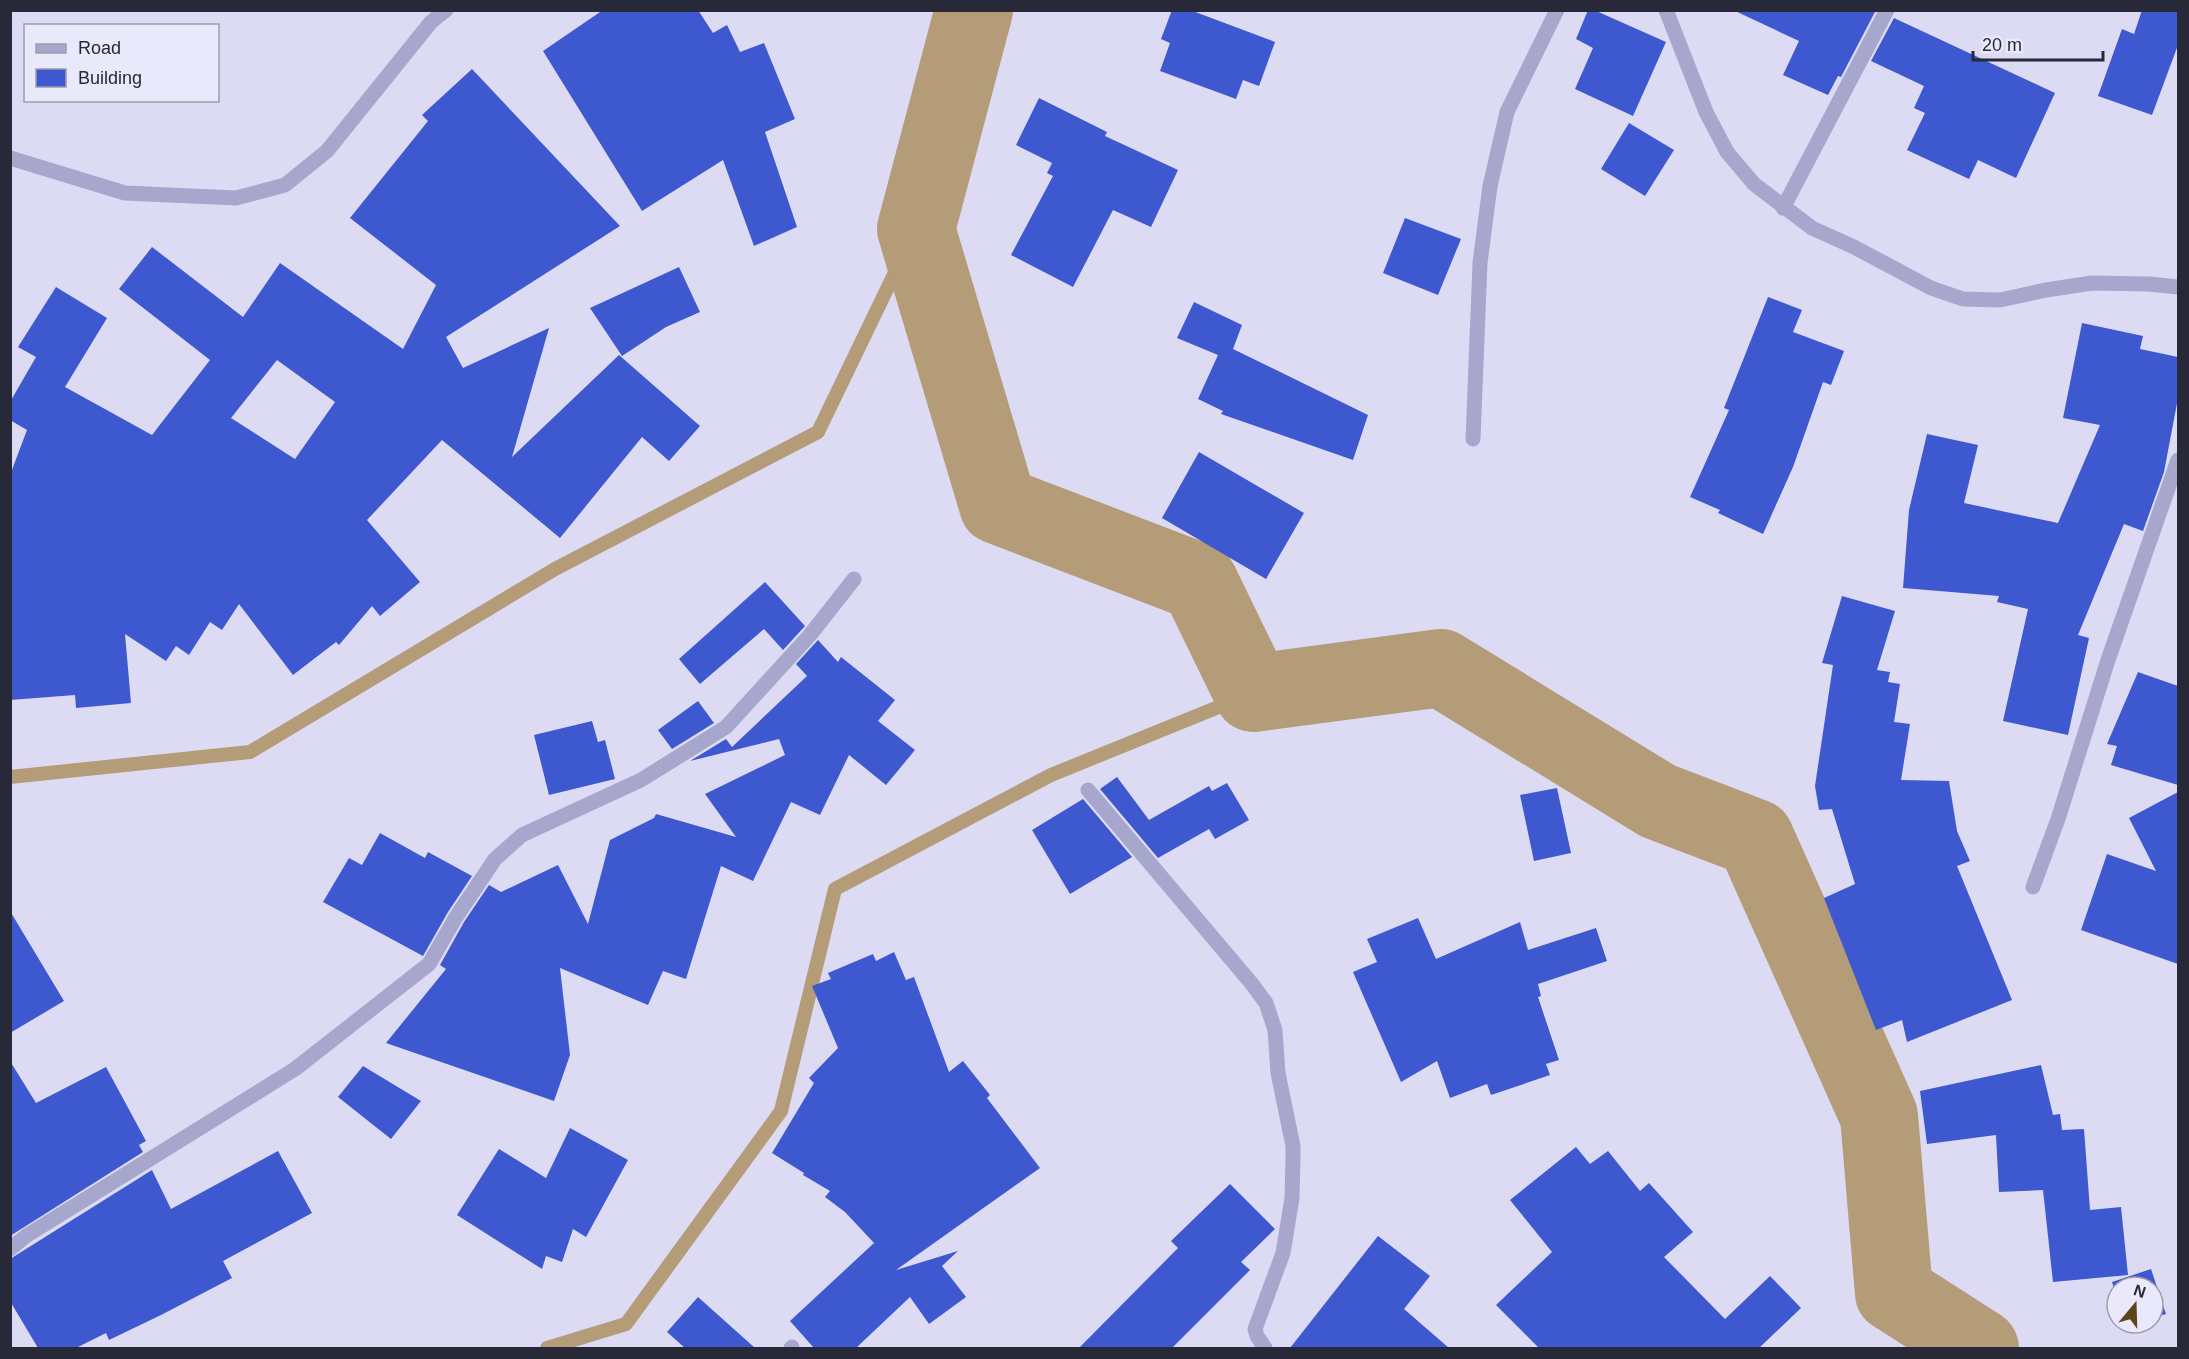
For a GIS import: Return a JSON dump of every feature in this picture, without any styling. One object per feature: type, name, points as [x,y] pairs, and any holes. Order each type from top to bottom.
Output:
[{"type":"street","points":[[10,158],[125,193],[236,198],[285,185],[327,151],[431,22],[446,10]]},
{"type":"street","points":[[1473,439],[1480,263],[1490,186],[1507,112],[1557,10]]},
{"type":"street","points":[[1665,10],[1706,112],[1727,152],[1754,184],[1812,228],[1854,247],[1931,288],[1963,299],[2000,300],[2092,283],[2178,287]]},
{"type":"street","points":[[1783,208],[1887,10]]},
{"type":"street","points":[[2033,887],[2058,819],[2108,660],[2178,460]]},
{"type":"street","points":[[10,1249],[26,1236],[295,1069],[429,964],[456,917],[495,859],[522,835],[641,780],[726,727],[810,635],[854,579]]},
{"type":"street","points":[[1089,790],[1252,984],[1266,1003],[1275,1030],[1278,1073],[1293,1146],[1292,1198],[1283,1253],[1255,1329],[1265,1348]]},
{"type":"building","points":[[603,10],[698,10],[713,33],[727,25],[740,52],[764,43],[795,119],[765,132],[797,227],[754,246],[723,160],[642,211],[543,51]]},
{"type":"building","points":[[1172,10],[1190,10],[1275,42],[1259,86],[1243,80],[1236,99],[1160,71],[1170,43],[1161,39]]},
{"type":"building","points":[[1588,10],[1594,10],[1666,42],[1633,116],[1575,89],[1593,48],[1576,39]]},
{"type":"building","points":[[1733,10],[1876,10],[1841,77],[1838,76],[1828,95],[1783,75],[1799,41]]},
{"type":"building","points":[[2142,10],[2178,10],[2178,45],[2152,115],[2098,96],[2122,29],[2134,34]]},
{"type":"building","points":[[1894,18],[2055,93],[2016,178],[1978,160],[1969,179],[1907,150],[1925,113],[1914,108],[1924,86],[1871,61]]},
{"type":"building","points":[[472,69],[620,226],[446,337],[463,368],[549,328],[512,457],[619,355],[700,426],[669,461],[642,437],[560,538],[442,440],[367,520],[420,582],[380,616],[372,606],[339,645],[336,642],[293,675],[239,604],[222,630],[210,622],[189,655],[176,646],[166,661],[125,634],[131,703],[76,708],[75,695],[10,700],[10,475],[27,430],[10,420],[10,402],[36,357],[18,347],[56,287],[107,318],[65,387],[152,435],[210,360],[119,289],[152,247],[243,317],[280,263],[403,349],[436,285],[350,218],[428,121],[422,115]],"holes":[[[277,360],[335,402],[295,459],[231,418]]]},
{"type":"building","points":[[1039,98],[1107,132],[1105,136],[1178,170],[1151,227],[1113,210],[1073,287],[1011,255],[1053,176],[1047,173],[1052,163],[1016,145]]},
{"type":"building","points":[[1629,123],[1674,150],[1645,196],[1601,169]]},
{"type":"building","points":[[1405,218],[1461,239],[1438,295],[1383,273]]},
{"type":"building","points":[[679,267],[700,312],[666,327],[622,356],[590,308]]},
{"type":"building","points":[[1768,297],[1802,310],[1793,332],[1844,351],[1831,385],[1823,382],[1793,467],[1763,534],[1718,513],[1720,510],[1690,497],[1729,410],[1724,408]]},
{"type":"building","points":[[1194,302],[1242,325],[1233,349],[1368,415],[1353,460],[1221,414],[1223,411],[1198,399],[1218,355],[1177,338]]},
{"type":"building","points":[[2082,323],[2143,336],[2140,349],[2178,357],[2178,398],[2164,472],[2143,531],[2124,524],[2078,635],[2089,638],[2068,735],[2003,721],[2028,609],[1997,602],[1999,596],[1903,588],[1909,510],[1927,434],[1978,445],[1964,503],[2058,523],[2100,425],[2063,418]]},
{"type":"building","points":[[1199,452],[1304,513],[1266,579],[1162,518]]},
{"type":"building","points":[[765,582],[805,626],[783,650],[764,629],[700,684],[679,659]]},
{"type":"building","points":[[1842,596],[1895,611],[1877,670],[1890,672],[1888,682],[1900,684],[1894,722],[1910,724],[1901,780],[1949,781],[1957,831],[1970,861],[1957,866],[2012,1000],[1907,1042],[1902,1020],[1876,1030],[1824,898],[1855,884],[1832,809],[1819,810],[1815,786],[1833,665],[1822,663]]},
{"type":"building","points":[[818,640],[838,662],[841,657],[895,700],[878,721],[915,750],[886,785],[849,755],[820,815],[791,802],[753,881],[721,866],[686,979],[663,971],[648,1005],[560,968],[570,1055],[554,1101],[386,1043],[446,969],[440,965],[464,922],[489,885],[501,892],[558,865],[588,924],[610,840],[654,818],[656,814],[736,837],[705,794],[785,755],[779,739],[690,761],[726,739],[732,747],[807,676],[796,664]]},
{"type":"building","points":[[2138,672],[2178,686],[2178,785],[2111,765],[2117,746],[2107,744]]},
{"type":"building","points":[[698,701],[714,723],[672,749],[658,730]]},
{"type":"building","points":[[592,721],[598,742],[605,740],[615,779],[549,795],[534,735]]},
{"type":"building","points":[[1117,777],[1149,820],[1209,786],[1212,791],[1227,783],[1249,820],[1215,839],[1209,829],[1158,858],[1100,789]]},
{"type":"building","points":[[1557,788],[1571,853],[1534,861],[1520,795]]},
{"type":"building","points":[[2178,792],[2178,964],[2081,930],[2107,854],[2156,871],[2129,818]]},
{"type":"building","points":[[1083,799],[1132,857],[1070,894],[1032,830]]},
{"type":"building","points":[[380,833],[425,858],[428,852],[472,876],[423,956],[323,902],[349,858],[362,865]]},
{"type":"building","points":[[10,911],[64,1001],[10,1033]]},
{"type":"building","points":[[1418,918],[1436,959],[1520,922],[1528,950],[1596,928],[1607,961],[1538,984],[1541,996],[1538,997],[1559,1060],[1546,1064],[1550,1075],[1491,1095],[1487,1084],[1450,1098],[1437,1061],[1401,1082],[1353,972],[1377,962],[1367,939]]},
{"type":"building","points":[[894,952],[906,980],[914,977],[949,1072],[963,1061],[990,1095],[987,1098],[1040,1168],[896,1270],[958,1251],[942,1266],[966,1297],[929,1324],[910,1297],[856,1348],[814,1348],[790,1321],[874,1243],[845,1212],[825,1197],[830,1191],[772,1153],[814,1083],[809,1078],[838,1048],[812,986],[831,979],[828,973],[873,954],[876,961]]},
{"type":"building","points":[[10,1061],[36,1103],[106,1067],[146,1141],[139,1145],[143,1152],[10,1236]]},
{"type":"building","points":[[2041,1065],[2053,1115],[2060,1114],[2062,1130],[2084,1129],[2090,1210],[2121,1207],[2128,1275],[2105,1275],[2105,1277],[2053,1282],[2043,1190],[1999,1192],[1996,1135],[1927,1144],[1920,1091]]},
{"type":"building","points":[[363,1066],[421,1101],[391,1139],[338,1097]]},
{"type":"building","points":[[570,1128],[628,1160],[586,1237],[573,1229],[562,1262],[546,1256],[542,1269],[457,1215],[499,1149],[546,1178]]},
{"type":"building","points":[[1576,1147],[1590,1164],[1608,1151],[1640,1191],[1649,1183],[1693,1232],[1664,1257],[1725,1319],[1770,1276],[1801,1308],[1759,1348],[1539,1348],[1496,1305],[1552,1252],[1510,1200]]},
{"type":"building","points":[[278,1151],[312,1213],[223,1261],[232,1278],[161,1315],[109,1340],[106,1333],[76,1348],[38,1348],[10,1301],[10,1259],[152,1170],[171,1209]]},
{"type":"building","points":[[1230,1184],[1275,1229],[1241,1262],[1250,1270],[1172,1348],[1079,1348],[1178,1248],[1171,1241]]},
{"type":"building","points":[[1378,1236],[1430,1276],[1404,1309],[1449,1348],[1290,1348]]},
{"type":"building","points":[[2151,1269],[2153,1275],[2133,1275]]},
{"type":"building","points":[[698,1297],[755,1348],[685,1348],[667,1332]]},
{"type":"waterway","points":[[974,10],[916,229],[998,505],[1199,582],[1253,693],[1441,668],[1658,801],[1755,838],[1879,1116],[1894,1293],[1980,1348]]},
{"type":"waterway","points":[[10,777],[250,752],[555,569],[818,432],[916,229]]},
{"type":"waterway","points":[[547,1348],[626,1324],[781,1111],[835,889],[1051,775],[1253,693]]}]
